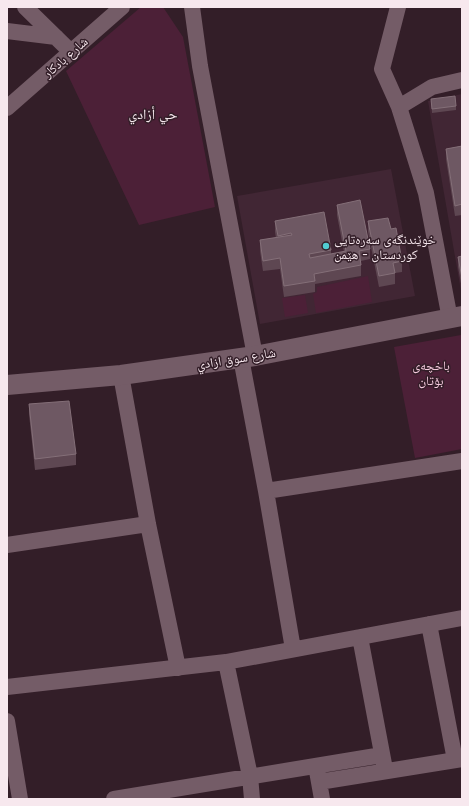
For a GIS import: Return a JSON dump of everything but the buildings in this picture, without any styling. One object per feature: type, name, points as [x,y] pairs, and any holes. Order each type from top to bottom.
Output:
[{"type":"street","points":[[25,7],[71,52]]},
{"type":"street","name":"شارع بادكار","points":[[7,108],[122,7]]},
{"type":"street","points":[[184,7],[193,13],[200,66],[248,357],[266,491],[293,649]]},
{"type":"street","points":[[398,7],[382,69],[399,107],[426,193],[456,318]]},
{"type":"street","points":[[10,29],[56,37]]},
{"type":"street","points":[[399,107],[432,87],[462,80]]},
{"type":"street","name":"شارع سوق ازادي","points":[[10,382],[122,375],[248,357],[456,318]]},
{"type":"street","points":[[122,375],[148,524],[178,668]]},
{"type":"street","points":[[266,491],[462,461]]},
{"type":"street","points":[[7,544],[148,524]]},
{"type":"street","points":[[7,687],[226,662],[462,618]]},
{"type":"street","points":[[319,782],[458,759],[429,624]]},
{"type":"street","points":[[360,638],[385,771]]},
{"type":"street","points":[[226,662],[250,776],[252,799]]},
{"type":"street","points":[[7,721],[20,799]]},
{"type":"street","points":[[114,799],[382,755]]},
{"type":"street","points":[[316,766],[322,799]]},
{"type":"shaded area","points":[[462,94],[462,291],[461,291],[428,101]]},
{"type":"shaded area","name":"خوێندنگەی سەرەتایی کوردستان - هێمن","points":[[391,169],[415,296],[260,324],[237,196]]},
{"type":"green space","points":[[141,7],[163,7],[183,37],[215,207],[139,225],[66,71]]},
{"type":"green space","points":[[368,276],[372,302],[316,313],[313,294],[317,292],[317,287]]},
{"type":"green space","points":[[305,295],[308,313],[285,317],[282,298]]},
{"type":"green space","name":"باخچەی بۆتان","points":[[461,335],[462,449],[415,458],[394,347]]},
{"type":"place","name":"خوێندنگەی سەرەتایی کوردستان - هێمن","points":[[326,246]]},
{"type":"district","name":"حي أزادي","points":[[153,113]]}]
